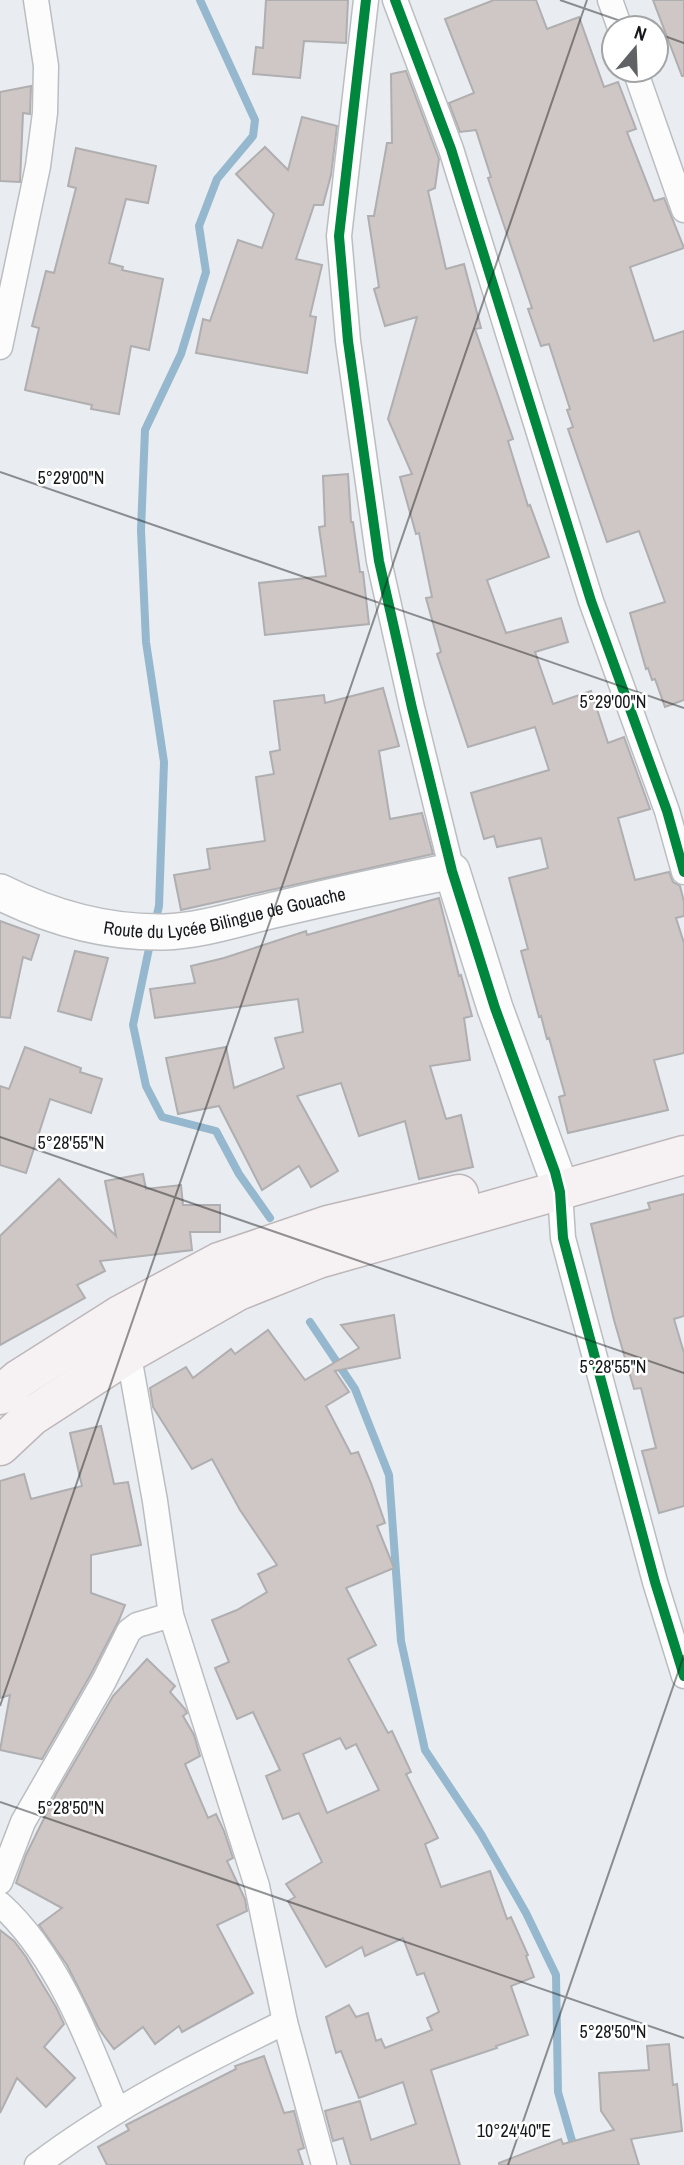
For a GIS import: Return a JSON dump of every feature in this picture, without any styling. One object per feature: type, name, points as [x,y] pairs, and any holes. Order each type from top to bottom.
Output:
[{"type":"main road","points":[[0,1446],[32,1416],[129,1353],[238,1291],[318,1259],[557,1182],[684,1134]]},
{"type":"main road","points":[[0,1395],[19,1379],[120,1315],[219,1262],[328,1225],[684,1155]]},
{"type":"street","points":[[0,347],[38,166],[46,113],[46,66],[36,0]]},
{"type":"street","points":[[366,0],[339,236],[348,341],[379,561],[452,871],[495,1008],[557,1182],[563,1238],[652,1569],[684,1676]]},
{"type":"street","points":[[395,0],[451,149],[591,601],[667,811],[684,872]]},
{"type":"street","points":[[640,84],[684,210]]},
{"type":"street","name":"Route du Lycée Bilingue de Gouache","points":[[0,892],[36,910],[70,921],[150,931],[210,925],[452,871]]},
{"type":"street","points":[[120,1315],[155,1501],[171,1615],[257,1886],[285,2022],[324,2165]]},
{"type":"street","points":[[0,1882],[23,1822],[104,1681],[129,1631],[137,1625],[171,1615]]},
{"type":"street","points":[[0,1904],[17,1919],[60,1982],[86,2033],[117,2110]]},
{"type":"street","points":[[37,2165],[64,2157],[117,2110],[190,2068],[285,2022]]},
{"type":"building","points":[[266,0],[348,0],[346,43],[304,41],[300,78],[253,74],[256,47],[263,48]]},
{"type":"building","points":[[494,0],[536,0],[547,29],[579,17],[600,76],[600,84],[604,87],[619,84],[636,129],[627,132],[654,201],[664,198],[684,248],[630,267],[654,341],[684,331],[684,700],[665,707],[655,679],[652,680],[648,668],[646,669],[630,613],[665,602],[639,531],[607,542],[568,429],[573,427],[567,410],[570,409],[549,344],[541,346],[528,309],[532,308],[488,178],[491,177],[476,130],[460,132],[449,103],[474,93],[445,19]]},
{"type":"building","points":[[653,0],[684,0],[684,76],[670,45],[670,14],[658,14]]},
{"type":"building","points":[[406,71],[439,159],[435,188],[428,191],[446,269],[464,264],[481,328],[475,329],[513,439],[508,441],[528,506],[530,505],[549,557],[487,580],[506,633],[561,618],[568,642],[535,652],[553,704],[591,691],[608,743],[624,737],[650,809],[618,818],[635,880],[669,872],[673,882],[680,886],[684,902],[684,916],[676,918],[684,943],[684,1053],[654,1060],[668,1110],[568,1133],[559,1097],[565,1095],[521,951],[528,949],[509,878],[548,868],[541,838],[497,847],[494,836],[484,839],[471,793],[549,770],[535,727],[468,747],[437,654],[441,652],[426,598],[432,597],[419,533],[416,534],[400,477],[412,474],[388,419],[417,317],[385,326],[374,289],[379,287],[368,216],[374,216],[387,143],[392,143],[391,74]]},
{"type":"building","points":[[31,86],[30,114],[23,113],[20,182],[0,181],[0,92]]},
{"type":"building","points":[[302,117],[337,126],[331,175],[323,205],[314,205],[296,259],[322,265],[310,316],[316,317],[307,373],[196,353],[203,319],[210,321],[238,240],[262,248],[274,214],[236,174],[265,147],[288,170]]},
{"type":"building","points":[[76,148],[156,166],[148,203],[126,199],[109,263],[123,267],[122,270],[163,279],[149,350],[131,346],[119,414],[25,390],[39,328],[32,326],[46,271],[54,273],[76,188],[68,186]]},
{"type":"building","points":[[348,474],[351,522],[360,572],[363,572],[369,624],[265,635],[259,583],[326,576],[319,527],[325,526],[323,476]]},
{"type":"building","points":[[383,688],[399,746],[379,751],[390,819],[422,813],[433,854],[181,910],[174,875],[210,869],[207,849],[265,841],[256,777],[274,774],[270,752],[280,750],[274,701],[324,695],[325,703]]},
{"type":"building","points":[[439,898],[472,1016],[464,1018],[470,1060],[430,1066],[446,1119],[461,1115],[473,1167],[419,1179],[405,1121],[359,1136],[341,1083],[297,1096],[338,1171],[311,1187],[299,1166],[262,1190],[219,1106],[178,1114],[166,1058],[226,1047],[234,1088],[284,1068],[275,1038],[303,1032],[298,999],[155,1018],[150,989],[195,983],[191,966],[306,931],[307,935]]},
{"type":"building","points":[[0,921],[39,935],[31,960],[23,957],[10,1018],[0,1017]]},
{"type":"building","points":[[75,951],[108,958],[91,1020],[58,1011]]},
{"type":"building","points":[[25,1047],[102,1079],[91,1113],[50,1099],[26,1173],[0,1165],[0,1086],[9,1089]]},
{"type":"building","points":[[143,1174],[146,1189],[181,1185],[183,1205],[220,1205],[220,1232],[190,1232],[192,1250],[100,1261],[105,1271],[77,1285],[85,1298],[0,1345],[0,1236],[59,1179],[116,1236],[105,1181]]},
{"type":"building","points":[[684,1194],[684,1316],[674,1319],[684,1353],[684,1506],[659,1513],[642,1451],[656,1448],[641,1388],[634,1389],[591,1224],[650,1209],[648,1203]]},
{"type":"building","points":[[394,1315],[400,1358],[335,1371],[349,1392],[326,1406],[351,1454],[358,1452],[385,1523],[377,1526],[394,1568],[346,1588],[376,1645],[348,1659],[388,1733],[392,1731],[411,1772],[406,1774],[438,1838],[425,1844],[441,1887],[490,1871],[507,1919],[511,1917],[528,1955],[526,1956],[534,1977],[511,1986],[528,2035],[431,2070],[460,2165],[351,2165],[343,2138],[333,2141],[325,2111],[360,2101],[371,2140],[416,2124],[403,2082],[359,2098],[341,2051],[336,2053],[326,2017],[349,2005],[356,2017],[368,2013],[376,2041],[381,2039],[385,2048],[432,2030],[427,2018],[439,2012],[424,1973],[417,1975],[403,1938],[365,1956],[362,1947],[326,1967],[288,1901],[295,1897],[286,1884],[322,1862],[299,1813],[283,1819],[266,1776],[280,1770],[253,1712],[237,1719],[215,1668],[229,1662],[212,1620],[237,1610],[267,1592],[258,1574],[277,1565],[240,1510],[212,1459],[192,1469],[153,1407],[150,1388],[186,1367],[193,1378],[231,1349],[235,1354],[268,1330],[305,1380],[359,1348],[341,1325]],"holes":[[[340,1738],[346,1749],[356,1744],[379,1790],[327,1813],[303,1754]]]},
{"type":"building","points":[[101,1426],[114,1484],[128,1482],[141,1545],[91,1555],[91,1593],[125,1605],[91,1674],[42,1759],[0,1750],[10,1695],[0,1698],[0,1481],[24,1474],[31,1499],[82,1486],[70,1433]]},
{"type":"building","points":[[147,1659],[175,1686],[170,1692],[185,1709],[187,1713],[183,1716],[194,1735],[200,1756],[185,1764],[208,1818],[216,1814],[224,1831],[233,1858],[227,1861],[245,1899],[247,1911],[217,1925],[253,1993],[182,2032],[179,2026],[155,2044],[143,2027],[114,2049],[99,2029],[67,1965],[39,1925],[62,1908],[16,1883],[26,1855],[56,1794],[113,1696]]},
{"type":"building","points":[[0,1930],[14,1941],[26,1957],[56,2007],[64,2024],[44,2047],[75,2078],[46,2107],[17,2078],[0,2113]]},
{"type":"building","points":[[669,2044],[673,2085],[677,2084],[682,2131],[631,2139],[639,2165],[499,2165],[561,2139],[563,2144],[614,2130],[601,2111],[599,2073],[649,2070],[647,2046]]},
{"type":"building","points":[[264,2056],[284,2113],[294,2111],[304,2148],[298,2150],[303,2165],[107,2165],[98,2147],[129,2130],[126,2125],[236,2069],[235,2066]]},
{"type":"waterway","points":[[155,923],[159,906],[164,762],[146,642],[141,530],[145,430],[181,354],[206,272],[199,226],[217,179],[253,136],[255,120],[200,0]]},
{"type":"waterway","points":[[151,939],[133,1025],[146,1086],[162,1117],[216,1131],[239,1174],[270,1218]]},
{"type":"waterway","points":[[310,1322],[355,1389],[389,1475],[401,1641],[425,1750],[481,1834],[526,1913],[556,1975],[558,2092],[579,2165]]},
{"type":"cycle path","points":[[366,0],[339,236],[348,341],[379,561],[452,871],[495,1008],[555,1172],[560,1192],[563,1238],[655,1582],[684,1676]]},
{"type":"cycle path","points":[[395,0],[451,149],[591,601],[667,811],[684,872]]}]
